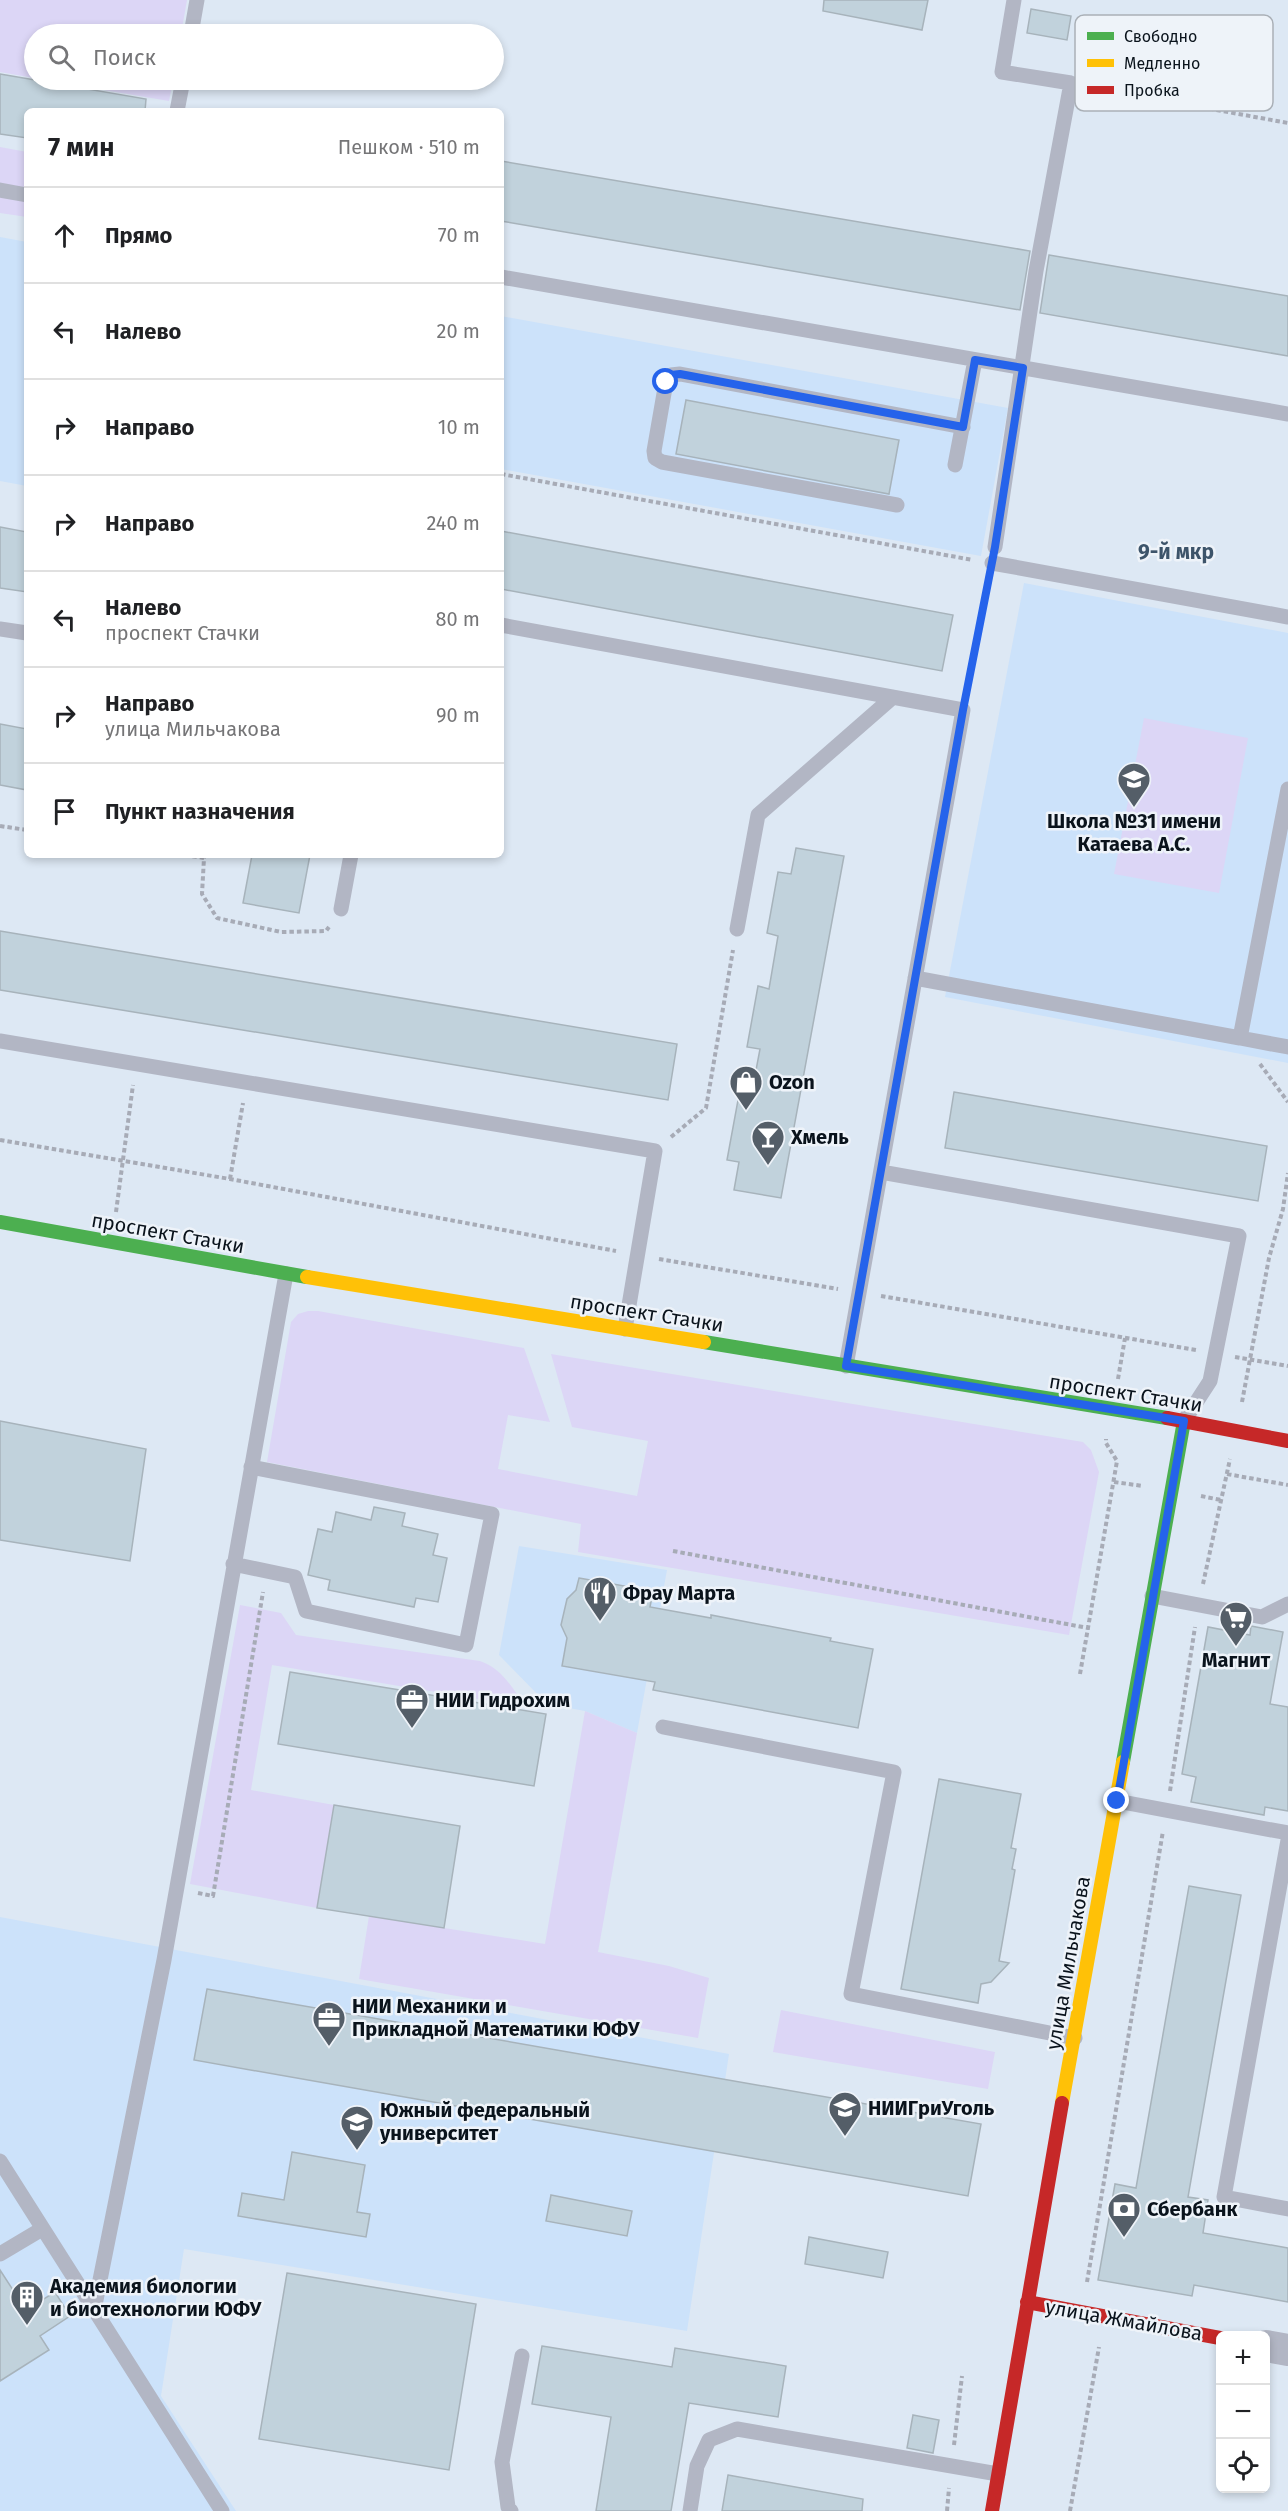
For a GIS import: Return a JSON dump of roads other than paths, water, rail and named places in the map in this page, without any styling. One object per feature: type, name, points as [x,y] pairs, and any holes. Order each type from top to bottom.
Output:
[{"type":"main road","name":"проспект Стачки","points":[[0,1222],[286,1274],[1184,1421],[1288,1441]]},
{"type":"main road","name":"улица Мильчакова","points":[[992,2511],[1184,1421]]},
{"type":"main road","name":"улица Жмайлова","points":[[1027,2302],[1216,2337]]},
{"type":"street","points":[[1270,2347],[1288,2350]]},
{"type":"lane","points":[[193,24],[197,0]]},
{"type":"lane","points":[[995,547],[1036,271],[1071,83],[1002,72],[1014,0]]},
{"type":"lane","points":[[178,108],[181,90]]},
{"type":"lane","points":[[0,190],[24,194]]},
{"type":"lane","points":[[504,278],[1288,414]]},
{"type":"lane","points":[[955,465],[975,360]]},
{"type":"lane","points":[[897,505],[662,462],[655,458],[654,451],[666,382],[671,375],[680,374],[963,427]]},
{"type":"lane","points":[[992,563],[1288,617]]},
{"type":"lane","points":[[504,627],[963,710],[846,1366]]},
{"type":"lane","points":[[0,629],[24,633]]},
{"type":"lane","points":[[737,929],[758,815],[893,697]]},
{"type":"lane","points":[[1240,1038],[1288,789]]},
{"type":"lane","points":[[341,909],[350,858]]},
{"type":"lane","points":[[915,978],[1288,1047]]},
{"type":"lane","points":[[0,1041],[655,1151],[625,1329]]},
{"type":"lane","points":[[881,1172],[1239,1236],[1210,1381],[1184,1421]]},
{"type":"lane","points":[[94,2310],[176,1888],[286,1274]]},
{"type":"lane","points":[[233,1564],[295,1577],[306,1611],[466,1645],[492,1514],[251,1467]]},
{"type":"lane","points":[[1152,1596],[1262,1617],[1288,1604]]},
{"type":"lane","points":[[663,1727],[894,1772],[851,1995],[1074,2038]]},
{"type":"lane","points":[[1117,1801],[1288,1833]]},
{"type":"lane","points":[[1288,1840],[1224,2198],[1288,2209]]},
{"type":"lane","points":[[0,2161],[222,2511]]},
{"type":"lane","points":[[0,2254],[42,2229]]},
{"type":"lane","points":[[511,2511],[508,2507],[502,2462],[522,2356]]},
{"type":"lane","points":[[690,2511],[697,2466],[709,2440],[737,2430],[998,2475]]},
{"type":"place","name":"Школа №31 имени Катаева А.С.","points":[[1134,808]]},
{"type":"place","name":"Ozon","points":[[746,1111]]},
{"type":"place","name":"Хмель","points":[[768,1166]]},
{"type":"place","name":"Фрау Марта","points":[[600,1622]]},
{"type":"place","name":"Магнит","points":[[1236,1647]]},
{"type":"place","name":"НИИ Гидрохим","points":[[412,1729]]},
{"type":"place","name":"НИИ Механики и Прикладной Математики ЮФУ","points":[[329,2047]]},
{"type":"place","name":"НИИГриУголь","points":[[845,2137]]},
{"type":"place","name":"Южный федеральный университет","points":[[357,2151]]},
{"type":"place","name":"Сбербанк","points":[[1124,2238]]},
{"type":"place","name":"Академия биологии и биотехнологии ЮФУ","points":[[27,2326]]},
{"type":"district","name":"9-й мкр","points":[[1176,552]]}]
